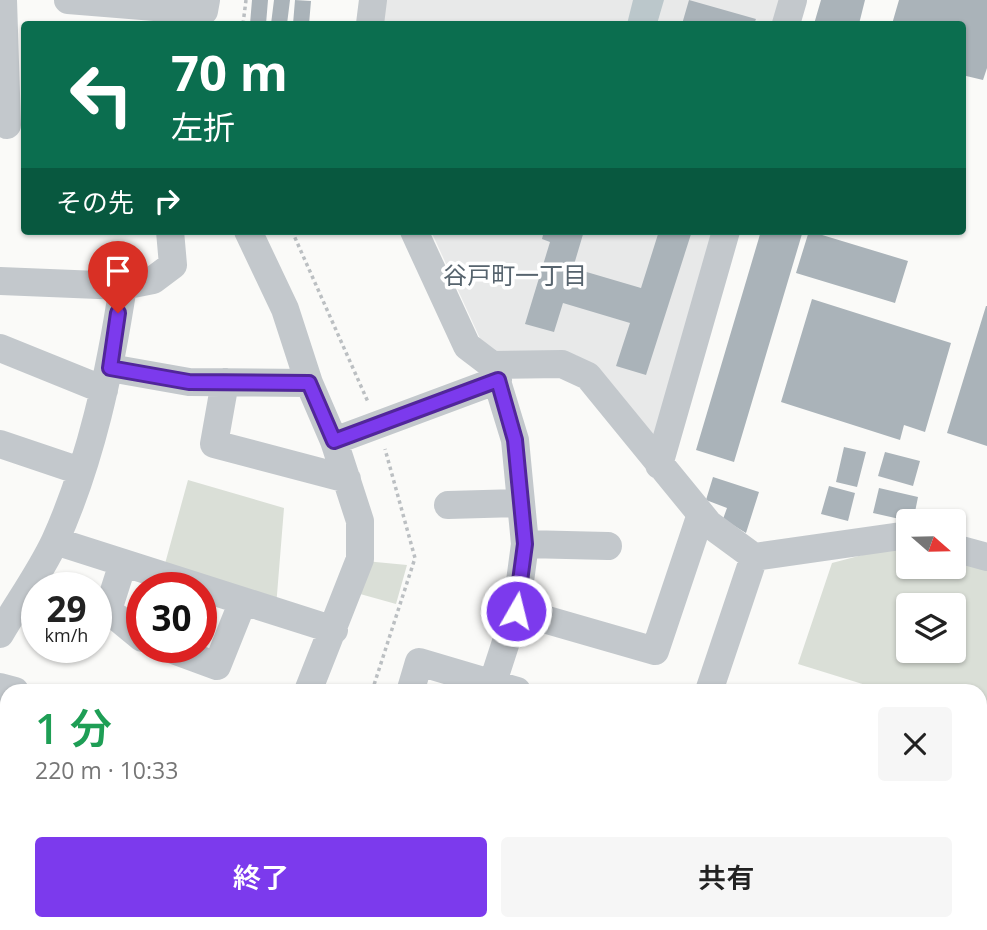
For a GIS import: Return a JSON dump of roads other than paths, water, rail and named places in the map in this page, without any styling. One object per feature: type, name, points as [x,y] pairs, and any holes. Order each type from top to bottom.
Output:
[{"type":"street","points":[[68,0],[204,11],[206,0]]},
{"type":"street","points":[[370,21],[373,0]]},
{"type":"street","points":[[787,21],[793,0]]},
{"type":"street","points":[[7,1],[11,125]]},
{"type":"street","points":[[2,286],[122,286],[153,280],[173,265],[170,235]]},
{"type":"street","points":[[250,235],[285,309],[309,383],[334,441],[360,521],[360,559],[311,684]]},
{"type":"street","points":[[416,235],[467,346],[495,373],[515,440],[525,544],[516,611],[501,684]]},
{"type":"street","points":[[659,465],[725,235]]},
{"type":"street","points":[[4,618],[55,541],[80,471],[107,379],[122,286]]},
{"type":"street","points":[[0,348],[107,379],[309,383]]},
{"type":"street","points":[[334,441],[378,425],[495,373],[562,365],[588,376],[709,524],[754,556],[896,537]]},
{"type":"street","points":[[225,382],[214,444],[347,479]]},
{"type":"street","points":[[0,444],[80,471]]},
{"type":"street","points":[[448,505],[521,503]]},
{"type":"street","points":[[516,611],[655,651],[701,514]]},
{"type":"street","points":[[55,541],[334,630]]},
{"type":"street","points":[[525,544],[608,547]]},
{"type":"street","points":[[966,551],[987,557]]},
{"type":"street","points":[[711,684],[754,556]]},
{"type":"street","points":[[123,563],[108,610],[126,625]]},
{"type":"street","points":[[209,663],[217,666],[243,601]]},
{"type":"street","points":[[412,684],[419,662],[485,684]]},
{"type":"district","name":"谷戸町一丁目","points":[[515,276]]}]
